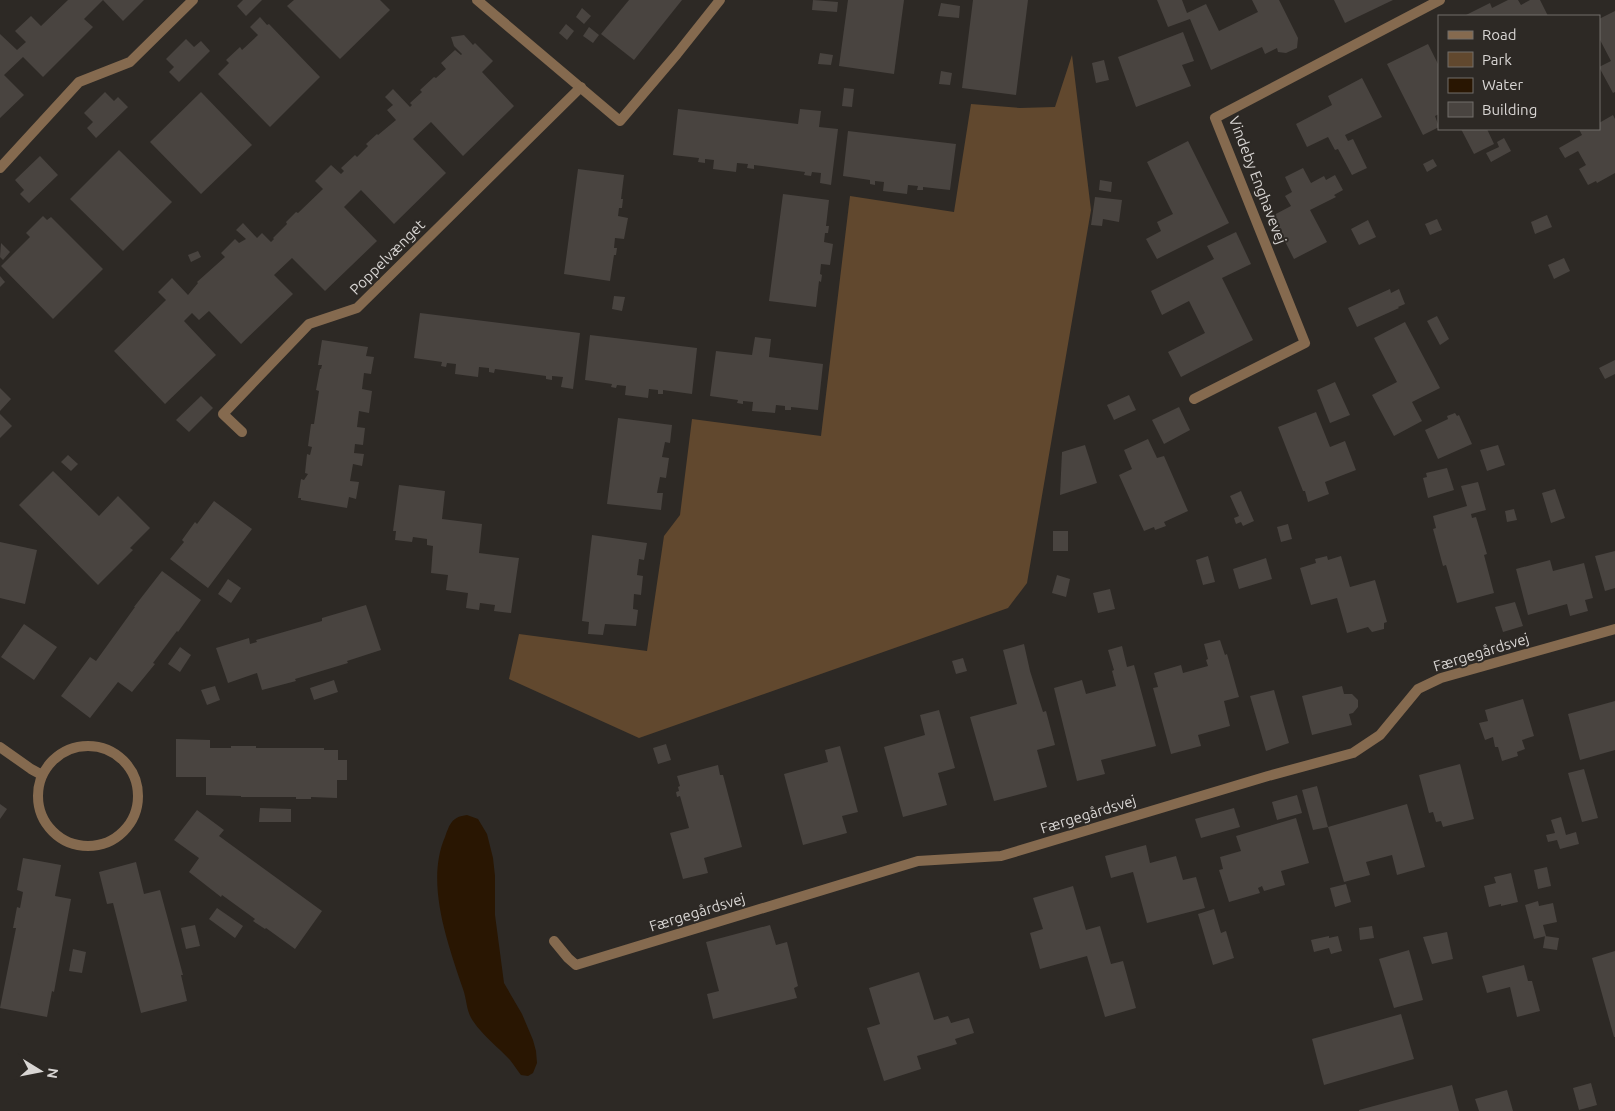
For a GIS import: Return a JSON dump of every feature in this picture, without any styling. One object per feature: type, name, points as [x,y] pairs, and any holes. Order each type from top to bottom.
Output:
[{"type":"street","points":[[0,168],[79,82],[130,62],[193,0]]},
{"type":"street","points":[[477,0],[581,86],[620,121],[720,0]]},
{"type":"street","name":"Vindeby Enghavevej","points":[[1194,399],[1305,343],[1215,118],[1440,0]]},
{"type":"street","name":"Poppelvænget","points":[[242,432],[224,414],[309,324],[357,308],[581,86]]},
{"type":"street","name":"Færgegårdsvej","points":[[554,940],[576,965],[918,861],[1001,856],[1268,776],[1353,753],[1380,735],[1418,689],[1434,681],[1615,629]]},
{"type":"street","points":[[88,746],[113,752],[131,770],[137,784],[139,798],[130,824],[111,841],[99,845],[86,846],[72,843],[59,837],[48,827],[41,814],[38,788],[42,775],[50,763],[61,754],[74,748],[88,746]]},
{"type":"street","points":[[0,747],[31,770],[42,775]]},
{"type":"green space","points":[[1072,55],[1091,210],[1027,583],[1008,608],[639,738],[509,679],[519,634],[647,651],[664,536],[680,515],[692,419],[821,436],[850,196],[954,212],[971,104],[1020,108],[1055,107]]},
{"type":"water","points":[[467,815],[478,819],[487,834],[493,858],[495,915],[504,983],[522,1014],[536,1051],[537,1063],[533,1073],[528,1076],[521,1075],[510,1060],[481,1032],[471,1017],[445,933],[438,893],[439,855],[450,824],[458,817]]},
{"type":"building","points":[[68,0],[103,0],[84,19],[93,27],[43,77],[23,57],[4,75],[24,95],[0,118],[0,34],[17,50],[26,42],[15,31],[31,16],[41,26]]},
{"type":"building","points":[[103,0],[144,0],[123,21]]},
{"type":"building","points":[[243,0],[262,0],[246,16],[237,6]]},
{"type":"building","points":[[294,0],[380,0],[390,10],[340,59],[287,6]]},
{"type":"building","points":[[629,0],[682,0],[634,60],[601,34]]},
{"type":"building","points":[[813,0],[838,2],[837,12],[812,10]]},
{"type":"building","points":[[848,0],[904,0],[894,74],[839,66]]},
{"type":"building","points":[[973,0],[1028,0],[1016,95],[962,88]]},
{"type":"building","points":[[1157,0],[1182,0],[1187,13],[1206,4],[1219,31],[1258,12],[1252,0],[1279,0],[1298,38],[1297,48],[1286,53],[1278,52],[1277,48],[1265,54],[1262,47],[1211,70],[1190,19],[1168,27]]},
{"type":"building","points":[[1334,0],[1393,0],[1345,23]]},
{"type":"building","points":[[1508,0],[1518,0],[1521,5],[1530,0],[1540,0],[1548,15],[1466,15],[1490,3],[1492,8]]},
{"type":"building","points":[[941,3],[960,6],[959,18],[938,16]]},
{"type":"building","points":[[582,8],[591,16],[584,24],[576,17]]},
{"type":"building","points":[[1615,11],[1615,92],[1613,93],[1600,69],[1600,66],[1611,61],[1600,40],[1600,18]]},
{"type":"building","points":[[260,17],[320,77],[270,127],[218,74],[229,63],[226,60],[240,47],[242,50],[258,35],[250,27]]},
{"type":"building","points":[[566,24],[574,31],[567,40],[559,33]]},
{"type":"building","points":[[589,27],[599,35],[593,43],[583,36]]},
{"type":"building","points":[[1183,32],[1194,61],[1182,65],[1191,86],[1136,107],[1118,57]]},
{"type":"building","points":[[464,35],[493,61],[482,72],[514,106],[463,156],[431,122],[413,139],[446,173],[394,224],[361,190],[344,207],[377,241],[325,291],[292,258],[274,275],[293,294],[241,344],[209,311],[199,320],[192,313],[184,321],[216,355],[165,404],[114,351],[166,300],[158,292],[172,278],[188,295],[197,282],[225,257],[221,253],[235,239],[239,243],[246,239],[236,230],[243,223],[257,238],[262,233],[271,242],[287,224],[286,222],[323,189],[315,181],[331,165],[341,174],[344,171],[341,168],[355,155],[357,157],[368,146],[366,144],[396,120],[387,110],[393,105],[385,97],[393,89],[410,107],[412,105],[410,103],[422,92],[420,90],[446,69],[441,63],[455,50],[462,54],[454,46],[451,37]]},
{"type":"building","points":[[186,39],[194,47],[201,41],[210,51],[179,82],[169,72],[174,67],[166,59]]},
{"type":"building","points":[[1428,44],[1438,64],[1438,114],[1435,116],[1438,128],[1423,135],[1387,64]]},
{"type":"building","points":[[820,53],[833,55],[831,65],[818,64]]},
{"type":"building","points":[[1104,60],[1109,80],[1096,83],[1092,63]]},
{"type":"building","points":[[941,71],[952,73],[950,85],[939,84]]},
{"type":"building","points":[[1362,78],[1382,117],[1345,135],[1348,141],[1353,139],[1367,168],[1352,175],[1338,149],[1335,150],[1328,137],[1307,147],[1296,124],[1332,105],[1328,96]]},
{"type":"building","points":[[844,88],[854,89],[852,107],[842,106]]},
{"type":"building","points":[[105,92],[114,101],[118,97],[128,107],[96,138],[87,128],[93,122],[84,113]]},
{"type":"building","points":[[201,92],[252,145],[201,194],[150,142]]},
{"type":"building","points":[[678,109],[798,124],[800,109],[821,111],[819,127],[838,129],[831,185],[820,183],[821,173],[812,172],[811,176],[804,175],[805,172],[754,165],[754,169],[747,168],[748,164],[737,163],[736,172],[713,169],[714,160],[705,159],[705,163],[698,162],[699,158],[673,155]]},
{"type":"building","points":[[1613,115],[1615,119],[1615,173],[1597,183],[1596,181],[1588,185],[1579,169],[1586,165],[1578,151],[1565,158],[1559,148],[1582,135],[1580,130],[1600,130],[1600,122]]},
{"type":"building","points":[[1462,130],[1487,130],[1494,144],[1474,154]]},
{"type":"building","points":[[848,131],[956,144],[950,190],[923,187],[923,190],[917,190],[918,186],[908,185],[907,194],[883,191],[884,182],[875,181],[875,185],[870,184],[870,180],[843,176]]},
{"type":"building","points":[[1504,138],[1511,151],[1491,162],[1486,153],[1499,147],[1497,142]]},
{"type":"building","points":[[1188,141],[1229,223],[1157,259],[1146,239],[1161,231],[1157,222],[1173,214],[1147,162]]},
{"type":"building","points":[[119,150],[172,202],[123,251],[70,199]]},
{"type":"building","points":[[40,156],[58,175],[29,203],[20,194],[24,190],[15,180]]},
{"type":"building","points":[[1433,159],[1437,166],[1427,172],[1423,164]]},
{"type":"building","points":[[1303,168],[1311,183],[1324,176],[1326,180],[1335,175],[1343,190],[1334,195],[1336,197],[1310,210],[1327,242],[1294,259],[1272,216],[1291,206],[1285,196],[1292,192],[1285,177]]},
{"type":"building","points":[[578,169],[624,175],[621,199],[623,199],[622,208],[619,208],[618,216],[628,218],[624,239],[615,238],[614,248],[617,248],[610,281],[564,274]]},
{"type":"building","points":[[1100,180],[1112,182],[1111,192],[1099,190]]},
{"type":"building","points":[[783,194],[829,200],[826,226],[829,226],[828,233],[825,233],[824,242],[833,244],[830,265],[821,264],[820,274],[822,275],[821,282],[819,281],[816,307],[769,301]]},
{"type":"building","points":[[1095,197],[1122,200],[1119,222],[1103,219],[1102,226],[1091,225]]},
{"type":"building","points":[[1547,215],[1552,227],[1535,234],[1531,222]]},
{"type":"building","points":[[43,216],[47,220],[51,217],[103,269],[53,319],[1,266],[30,237],[26,233]]},
{"type":"building","points":[[1437,219],[1442,230],[1430,235],[1425,224]]},
{"type":"building","points":[[1368,220],[1376,237],[1359,245],[1351,229]]},
{"type":"building","points":[[1236,232],[1251,264],[1222,278],[1253,340],[1181,377],[1168,352],[1205,333],[1189,301],[1162,315],[1151,291],[1214,259],[1207,246]]},
{"type":"building","points":[[1,243],[10,252],[3,260],[0,257]]},
{"type":"building","points":[[198,251],[201,257],[191,262],[188,255]]},
{"type":"building","points":[[1564,258],[1570,271],[1554,279],[1548,265]]},
{"type":"building","points":[[0,276],[5,282],[0,287]]},
{"type":"building","points":[[1390,289],[1391,293],[1399,289],[1405,304],[1357,327],[1348,308]]},
{"type":"building","points":[[614,296],[625,297],[622,311],[612,309]]},
{"type":"building","points":[[420,313],[580,333],[573,389],[561,387],[563,377],[552,376],[552,380],[546,379],[546,376],[495,369],[494,373],[489,372],[489,368],[479,367],[478,377],[455,374],[456,364],[447,363],[446,367],[441,366],[442,362],[414,358]]},
{"type":"building","points":[[1437,316],[1449,339],[1440,345],[1427,321]]},
{"type":"building","points":[[1405,322],[1440,388],[1412,402],[1422,421],[1394,436],[1372,395],[1397,382],[1374,338]]},
{"type":"building","points":[[590,335],[697,348],[692,394],[663,390],[663,394],[658,394],[658,390],[649,389],[648,398],[625,395],[626,386],[617,385],[616,388],[611,387],[612,384],[585,380]]},
{"type":"building","points":[[755,337],[771,339],[769,357],[823,364],[818,410],[791,407],[791,410],[785,410],[785,406],[776,405],[775,413],[752,411],[753,402],[743,401],[743,404],[737,403],[738,400],[710,396],[716,351],[752,355]]},
{"type":"building","points":[[322,340],[368,347],[366,356],[374,357],[371,374],[364,373],[362,389],[372,391],[369,413],[359,411],[357,427],[365,428],[363,445],[355,444],[354,453],[364,454],[362,466],[353,464],[350,481],[359,482],[356,499],[349,497],[347,508],[298,498],[301,479],[304,480],[308,474],[305,473],[307,454],[310,455],[312,447],[308,446],[311,424],[314,424],[319,391],[316,390],[322,365],[318,365]]},
{"type":"building","points":[[1615,360],[1615,374],[1605,379],[1599,368]]},
{"type":"building","points":[[1335,382],[1350,415],[1330,423],[1317,390]]},
{"type":"building","points":[[0,388],[11,399],[0,411]]},
{"type":"building","points":[[1129,395],[1136,410],[1114,420],[1107,405]]},
{"type":"building","points":[[201,396],[213,408],[189,432],[176,420]]},
{"type":"building","points":[[1179,407],[1190,430],[1164,444],[1152,420]]},
{"type":"building","points":[[1316,412],[1330,447],[1345,441],[1356,470],[1325,482],[1329,494],[1308,502],[1278,427]]},
{"type":"building","points":[[1455,413],[1457,416],[1459,415],[1472,444],[1438,459],[1425,430],[1448,419],[1447,416]]},
{"type":"building","points":[[0,414],[12,426],[0,438]]},
{"type":"building","points":[[618,418],[672,425],[670,443],[665,442],[662,457],[669,458],[666,478],[660,477],[657,493],[663,493],[661,510],[607,504]]},
{"type":"building","points":[[1148,439],[1157,458],[1164,456],[1188,511],[1164,522],[1166,526],[1155,530],[1154,527],[1144,531],[1119,475],[1132,469],[1124,450]]},
{"type":"building","points":[[1085,445],[1097,483],[1060,495],[1062,452]]},
{"type":"building","points":[[1498,445],[1505,465],[1487,471],[1480,450]]},
{"type":"building","points":[[68,455],[78,464],[71,471],[61,462]]},
{"type":"building","points":[[1447,468],[1454,490],[1428,498],[1423,478],[1427,477],[1426,473]]},
{"type":"building","points":[[53,471],[99,516],[118,496],[150,528],[130,548],[133,550],[98,585],[19,505]]},
{"type":"building","points":[[1478,482],[1486,510],[1471,514],[1472,518],[1476,517],[1487,554],[1484,555],[1494,593],[1457,603],[1446,565],[1443,566],[1433,529],[1436,528],[1433,516],[1467,506],[1461,486]]},
{"type":"building","points":[[399,485],[445,491],[442,519],[482,524],[479,553],[519,558],[511,613],[494,611],[495,605],[480,603],[479,610],[466,608],[468,593],[446,590],[448,575],[431,573],[433,546],[427,545],[427,539],[413,537],[412,542],[395,540],[396,531],[393,531]]},
{"type":"building","points":[[1555,489],[1565,518],[1551,523],[1542,493]]},
{"type":"building","points":[[1241,491],[1254,521],[1243,526],[1241,522],[1236,524],[1234,518],[1239,516],[1230,496]]},
{"type":"building","points":[[214,501],[252,529],[208,588],[170,559],[184,542],[182,540],[195,522],[197,524]]},
{"type":"building","points":[[1514,509],[1517,520],[1507,522],[1505,511]]},
{"type":"building","points":[[1288,524],[1292,539],[1281,542],[1277,527]]},
{"type":"building","points":[[1053,531],[1068,531],[1068,551],[1053,551]]},
{"type":"building","points":[[592,535],[647,543],[644,560],[639,559],[637,575],[643,576],[641,595],[634,594],[633,609],[638,610],[636,626],[605,624],[603,635],[588,634],[589,622],[582,621]]},
{"type":"building","points":[[0,542],[37,550],[25,604],[0,598]]},
{"type":"building","points":[[1615,551],[1615,588],[1605,591],[1595,556]]},
{"type":"building","points":[[1208,556],[1215,582],[1203,585],[1196,560]]},
{"type":"building","points":[[1327,556],[1328,560],[1341,556],[1350,587],[1375,580],[1387,622],[1384,623],[1384,629],[1372,632],[1368,627],[1347,633],[1337,598],[1311,605],[1300,568],[1316,563],[1315,559]]},
{"type":"building","points":[[1266,558],[1272,579],[1239,589],[1233,569]]},
{"type":"building","points":[[1550,560],[1553,571],[1584,563],[1593,598],[1585,600],[1588,611],[1570,616],[1567,604],[1528,615],[1516,569]]},
{"type":"building","points":[[162,571],[201,600],[153,663],[155,664],[132,692],[118,682],[90,718],[61,696],[90,657],[96,661]]},
{"type":"building","points":[[1057,575],[1070,579],[1066,597],[1052,593]]},
{"type":"building","points":[[228,579],[241,588],[231,603],[218,594]]},
{"type":"building","points":[[1110,589],[1115,609],[1098,613],[1093,593]]},
{"type":"building","points":[[1515,602],[1523,626],[1503,632],[1495,607]]},
{"type":"building","points":[[366,605],[381,650],[347,661],[348,663],[295,679],[296,681],[262,690],[257,673],[228,683],[216,648],[249,638],[250,644],[257,642],[256,640],[322,621],[322,618]]},
{"type":"building","points":[[24,624],[57,647],[34,680],[1,657]]},
{"type":"building","points":[[1220,640],[1225,655],[1227,654],[1239,697],[1224,701],[1230,726],[1198,735],[1201,746],[1171,754],[1153,688],[1158,687],[1154,673],[1181,665],[1183,673],[1208,666],[1204,644]]},
{"type":"building","points":[[1024,644],[1030,671],[1043,712],[1046,711],[1055,745],[1037,750],[1047,787],[994,801],[970,717],[1017,704],[1003,650]]},
{"type":"building","points":[[1122,646],[1127,667],[1134,665],[1156,746],[1101,760],[1105,774],[1077,781],[1054,688],[1082,680],[1086,694],[1116,686],[1112,671],[1114,670],[1108,650]]},
{"type":"building","points":[[180,647],[191,655],[180,672],[168,664]]},
{"type":"building","points":[[963,658],[967,671],[956,674],[952,661]]},
{"type":"building","points":[[334,680],[338,692],[314,700],[310,688]]},
{"type":"building","points":[[215,686],[220,700],[207,705],[201,690]]},
{"type":"building","points":[[1342,686],[1344,694],[1352,694],[1358,700],[1358,707],[1353,713],[1349,714],[1352,725],[1312,735],[1302,696]]},
{"type":"building","points":[[1274,690],[1289,743],[1266,751],[1250,696]]},
{"type":"building","points":[[1523,699],[1534,736],[1522,740],[1525,749],[1517,752],[1518,756],[1502,761],[1498,747],[1495,747],[1493,737],[1485,740],[1479,723],[1488,721],[1485,710]]},
{"type":"building","points":[[1615,701],[1615,750],[1580,760],[1568,714]]},
{"type":"building","points":[[939,710],[955,768],[938,773],[947,805],[903,817],[884,747],[925,735],[920,715]]},
{"type":"building","points":[[176,739],[210,740],[210,748],[256,746],[256,748],[324,748],[324,750],[338,750],[338,760],[347,760],[347,780],[337,780],[337,798],[311,797],[311,799],[296,799],[296,797],[206,795],[206,777],[176,777]]},
{"type":"building","points":[[666,744],[671,760],[658,764],[653,748]]},
{"type":"building","points":[[840,746],[858,812],[842,816],[847,833],[803,845],[784,774],[828,762],[825,750]]},
{"type":"building","points":[[1460,764],[1474,819],[1443,827],[1441,821],[1436,822],[1433,812],[1429,813],[1419,775]]},
{"type":"building","points":[[718,765],[720,775],[723,775],[742,847],[704,858],[708,873],[683,879],[670,833],[689,828],[680,796],[677,797],[676,792],[679,791],[678,787],[680,786],[677,776]]},
{"type":"building","points":[[1584,769],[1598,818],[1582,822],[1568,773]]},
{"type":"building","points":[[1317,786],[1328,827],[1313,830],[1302,790]]},
{"type":"building","points":[[1297,795],[1302,813],[1277,820],[1272,802]]},
{"type":"building","points":[[0,804],[7,809],[0,819]]},
{"type":"building","points":[[1407,804],[1425,867],[1397,875],[1392,855],[1366,862],[1370,875],[1344,882],[1328,827]]},
{"type":"building","points":[[260,808],[291,809],[291,822],[259,822]]},
{"type":"building","points":[[1234,808],[1240,827],[1201,838],[1195,819]]},
{"type":"building","points":[[197,810],[224,830],[219,836],[322,911],[295,949],[253,921],[255,919],[222,895],[221,897],[189,872],[199,858],[174,840]]},
{"type":"building","points":[[1561,817],[1566,835],[1576,832],[1579,844],[1560,849],[1557,840],[1548,842],[1546,835],[1555,833],[1551,820]]},
{"type":"building","points":[[1296,818],[1309,863],[1281,871],[1285,885],[1264,891],[1262,886],[1258,888],[1260,893],[1229,902],[1219,870],[1223,869],[1220,857],[1241,851],[1236,836]]},
{"type":"building","points":[[1146,845],[1150,863],[1176,856],[1183,880],[1196,877],[1205,908],[1147,923],[1133,872],[1111,878],[1105,856]]},
{"type":"building","points":[[23,858],[61,865],[55,896],[71,899],[54,992],[52,991],[47,1017],[0,1008],[16,928],[13,928],[17,907],[20,908],[23,892],[17,890]]},
{"type":"building","points":[[136,862],[144,894],[160,890],[183,975],[181,975],[187,1001],[141,1013],[113,903],[107,904],[99,872]]},
{"type":"building","points":[[1547,867],[1551,886],[1538,889],[1534,870]]},
{"type":"building","points":[[1511,873],[1518,902],[1489,907],[1484,886],[1496,883],[1494,877]]},
{"type":"building","points":[[1346,884],[1351,902],[1335,907],[1330,888]]},
{"type":"building","points":[[1073,886],[1086,930],[1100,926],[1111,964],[1123,961],[1136,1008],[1105,1017],[1087,956],[1040,969],[1030,933],[1043,929],[1033,898]]},
{"type":"building","points":[[1538,901],[1539,906],[1553,903],[1557,922],[1543,925],[1546,936],[1534,939],[1525,905]]},
{"type":"building","points":[[217,908],[243,926],[235,938],[209,919]]},
{"type":"building","points":[[1214,909],[1221,933],[1226,931],[1234,958],[1213,965],[1198,914]]},
{"type":"building","points":[[195,925],[200,946],[186,949],[181,928]]},
{"type":"building","points":[[770,925],[776,945],[787,942],[798,986],[794,988],[797,998],[713,1019],[707,994],[719,991],[706,942]]},
{"type":"building","points":[[1372,926],[1374,938],[1360,940],[1359,928]]},
{"type":"building","points":[[1447,932],[1453,959],[1432,964],[1423,937]]},
{"type":"building","points":[[1329,936],[1329,938],[1338,936],[1342,951],[1331,954],[1329,948],[1314,952],[1311,940]]},
{"type":"building","points":[[1545,936],[1559,938],[1557,950],[1543,948]]},
{"type":"building","points":[[73,949],[86,952],[82,973],[69,971]]},
{"type":"building","points":[[1409,950],[1423,1000],[1394,1008],[1379,959]]},
{"type":"building","points":[[1615,951],[1615,1037],[1614,1037],[1592,958]]},
{"type":"building","points":[[1524,965],[1528,981],[1532,981],[1540,1011],[1517,1017],[1510,987],[1487,993],[1482,976]]},
{"type":"building","points":[[919,972],[934,1020],[948,1016],[951,1023],[969,1018],[974,1033],[955,1039],[957,1044],[917,1056],[921,1069],[884,1081],[867,1028],[880,1024],[869,988]]},
{"type":"building","points":[[1401,1014],[1414,1059],[1324,1085],[1312,1039]]},
{"type":"building","points":[[1591,1083],[1597,1105],[1579,1110],[1573,1088]]},
{"type":"building","points":[[1452,1085],[1459,1111],[1359,1111],[1359,1110]]},
{"type":"building","points":[[1507,1090],[1513,1111],[1479,1111],[1475,1099]]}]
